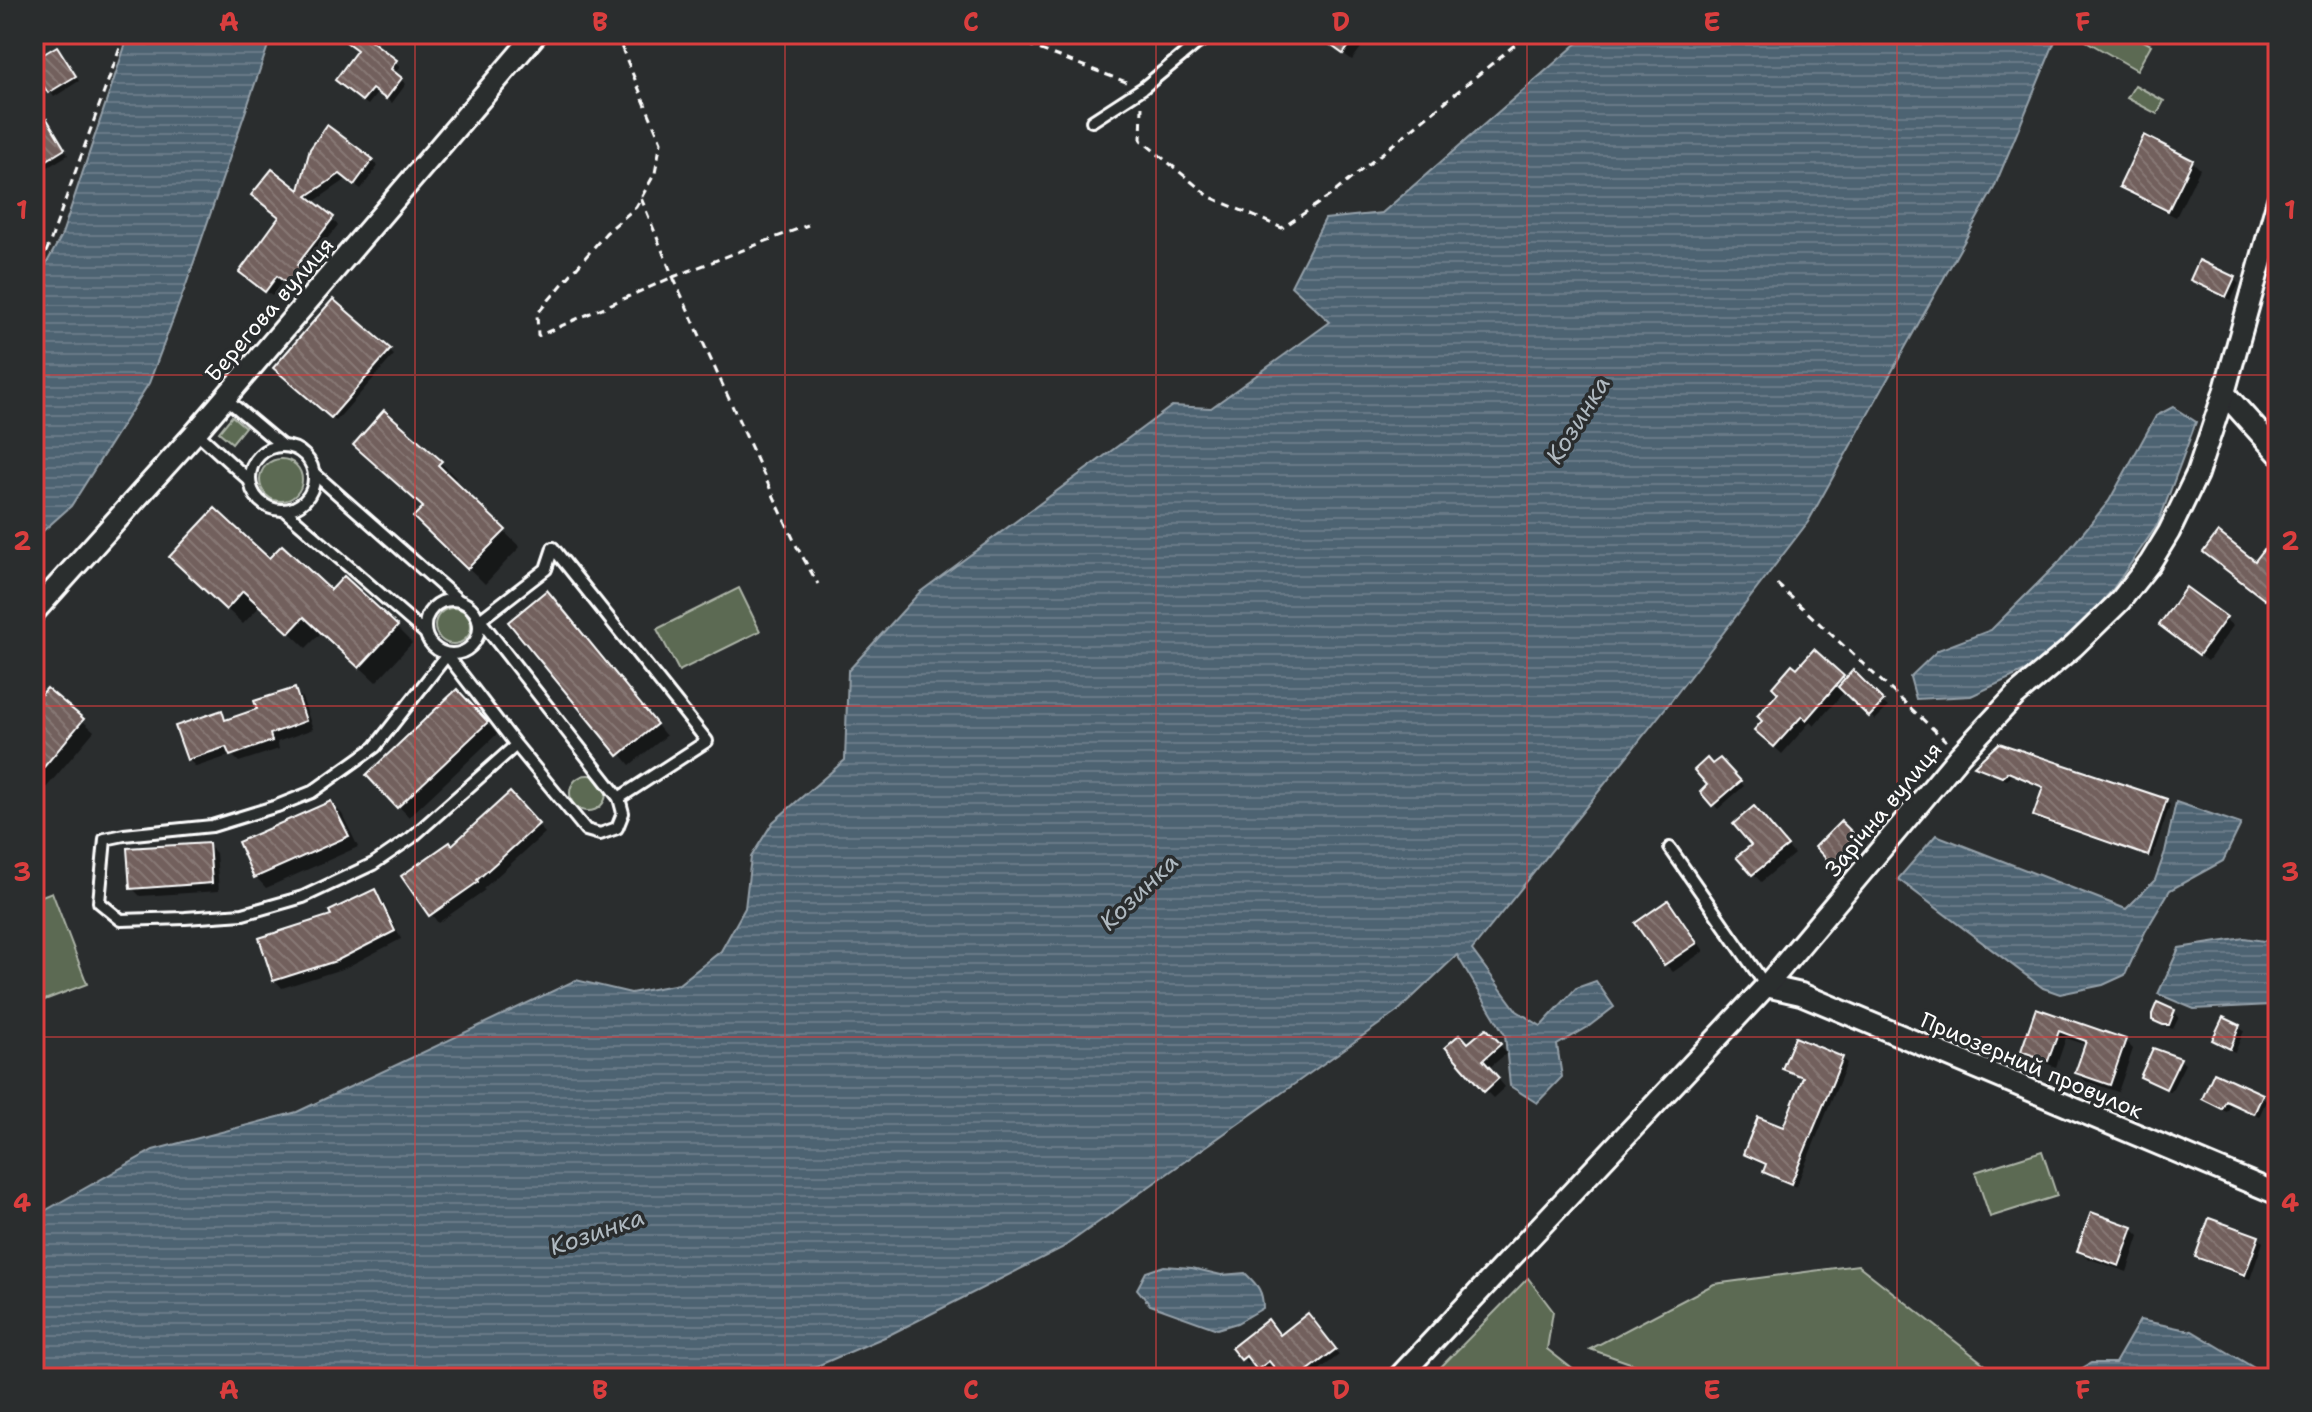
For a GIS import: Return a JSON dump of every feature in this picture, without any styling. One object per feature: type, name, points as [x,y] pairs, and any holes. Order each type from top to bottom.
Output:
[{"type":"street","name":"Берегова вулиця","points":[[34,612],[196,432],[536,34]]},
{"type":"street","name":"Зарічна вулиця","points":[[1398,1378],[1766,986],[1960,755],[2015,696],[2120,601],[2150,563],[2197,474],[2224,393],[2278,200]]},
{"type":"street","points":[[2224,393],[2278,453]]},
{"type":"street","name":"Приозерний провулок","points":[[1766,986],[1801,994],[2278,1194]]},
{"type":"lane","points":[[1092,121],[1143,88],[1212,34]]},
{"type":"lane","points":[[225,398],[281,445]]},
{"type":"lane","points":[[196,432],[250,481],[258,499],[274,509],[294,508],[303,503],[314,485],[315,474]]},
{"type":"lane","points":[[250,481],[254,461],[270,447],[281,445],[300,450],[307,456],[315,474],[458,600],[471,607],[619,798],[623,813],[617,828],[600,834],[586,830],[447,655],[433,646],[425,633],[284,510]]},
{"type":"lane","points":[[516,745],[411,838],[373,864],[303,897],[243,914],[121,920],[99,902],[105,839],[212,826],[277,806],[312,792],[375,747],[447,655],[472,646],[477,638],[480,620],[546,569],[553,548],[707,741],[619,798]]},
{"type":"lane","points":[[425,633],[427,615],[432,607],[449,599],[458,600]]},
{"type":"lane","points":[[1670,848],[1766,986]]},
{"type":"path","points":[[34,279],[125,34]]},
{"type":"path","points":[[616,34],[661,142],[655,173],[636,207],[606,233],[537,314],[538,336],[673,277],[808,225]]},
{"type":"path","points":[[1017,34],[1033,47],[1143,88],[1141,140],[1210,197],[1282,228],[1331,195],[1528,34]]},
{"type":"path","points":[[641,198],[673,277],[797,547],[818,584]]},
{"type":"path","points":[[1777,584],[1960,755]]},
{"type":"green space","points":[[2090,34],[2131,34],[2151,45],[2137,70],[2086,41]]},
{"type":"green space","points":[[2135,85],[2164,101],[2157,114],[2127,98]]},
{"type":"green space","points":[[232,416],[245,427],[232,443],[219,432]]},
{"type":"green space","points":[[281,459],[296,465],[302,480],[296,495],[281,501],[266,495],[260,480],[266,465]]},
{"type":"green space","points":[[739,588],[760,631],[679,671],[657,629]]},
{"type":"green space","points":[[453,608],[466,613],[471,626],[466,639],[453,644],[440,639],[435,626],[440,613]]},
{"type":"green space","points":[[588,775],[601,780],[606,793],[601,806],[588,811],[575,806],[570,793],[575,780]]},
{"type":"green space","points":[[52,892],[87,984],[34,1004],[34,899]]},
{"type":"green space","points":[[2042,1151],[2057,1196],[1990,1217],[1975,1172]]},
{"type":"green space","points":[[1858,1265],[2002,1378],[1673,1378],[1590,1349],[1714,1284]]},
{"type":"green space","points":[[1528,1278],[1553,1311],[1547,1349],[1584,1378],[1430,1378]]},
{"type":"water","points":[[129,34],[272,34],[149,383],[71,506],[34,539],[34,286],[61,237]]},
{"type":"water","name":"Козинка","points":[[1588,34],[2058,34],[1994,188],[1808,522],[1671,701],[1472,950],[1517,1011],[1541,1026],[1576,988],[1596,981],[1614,1007],[1557,1045],[1562,1077],[1537,1103],[1510,1086],[1505,1035],[1457,955],[1398,1011],[1062,1248],[887,1336],[789,1378],[34,1378],[34,1217],[153,1150],[297,1112],[576,980],[631,993],[679,984],[721,951],[745,908],[751,857],[773,822],[845,760],[848,671],[920,592],[1172,406],[1211,408],[1330,322],[1291,286],[1325,219],[1382,213]]},
{"type":"water","points":[[2173,407],[2196,422],[2158,524],[2113,589],[2055,657],[1971,696],[1916,699],[1910,677],[1938,650],[1991,630],[2059,562],[2109,501],[2156,416]]},
{"type":"water","points":[[2176,802],[2241,824],[2223,861],[2170,890],[2145,932],[2125,975],[2103,985],[2060,994],[2043,988],[1898,879],[1936,835],[2126,909],[2155,880]]},
{"type":"water","points":[[2244,938],[2278,943],[2278,1010],[2271,1005],[2194,1009],[2158,994],[2179,948]]},
{"type":"water","points":[[1164,1266],[1221,1275],[1245,1273],[1258,1288],[1263,1308],[1237,1323],[1217,1329],[1150,1305],[1137,1289],[1146,1272]]},
{"type":"water","points":[[2140,1320],[2192,1331],[2271,1378],[2074,1378],[2076,1372],[2091,1363],[2115,1363]]},
{"type":"building","points":[[335,34],[362,34],[397,60],[391,69],[402,78],[386,99],[372,89],[362,101],[335,80],[357,50]]},
{"type":"building","points":[[1315,34],[1358,34],[1343,54]]},
{"type":"building","points":[[57,46],[76,76],[48,93],[34,71],[34,60]]},
{"type":"building","points":[[47,119],[65,149],[34,168],[34,127]]},
{"type":"building","points":[[327,125],[373,159],[354,185],[340,174],[307,196],[334,217],[297,265],[304,270],[291,287],[277,276],[265,292],[239,272],[279,217],[251,195],[272,169],[299,190],[310,149]]},
{"type":"building","points":[[2144,135],[2193,160],[2168,211],[2119,187]]},
{"type":"building","points":[[2199,260],[2235,277],[2226,297],[2190,280]]},
{"type":"building","points":[[333,299],[391,349],[331,418],[273,368]]},
{"type":"building","points":[[384,410],[442,461],[438,465],[506,530],[467,569],[413,517],[423,507],[353,445]]},
{"type":"building","points":[[215,508],[269,558],[282,545],[331,590],[344,576],[398,626],[359,668],[304,617],[289,633],[243,591],[226,610],[169,557]]},
{"type":"building","points":[[2278,531],[2278,583],[2265,600],[2203,552],[2218,532],[2255,561]]},
{"type":"building","points":[[2186,587],[2227,617],[2199,655],[2159,625]]},
{"type":"building","points":[[547,590],[657,724],[618,756],[508,622]]},
{"type":"building","points":[[1814,649],[1844,676],[1806,720],[1802,716],[1774,747],[1754,730],[1762,721],[1757,716],[1778,693],[1772,687],[1792,664],[1797,668]]},
{"type":"building","points":[[1853,670],[1884,701],[1869,717],[1838,687]]},
{"type":"building","points":[[47,688],[84,719],[34,779],[34,703]]},
{"type":"building","points":[[295,688],[306,721],[270,734],[272,741],[230,756],[226,747],[187,760],[175,726],[222,710],[225,720],[257,709],[254,701]]},
{"type":"building","points":[[457,689],[488,722],[397,808],[366,775]]},
{"type":"building","points":[[1999,743],[2167,799],[2148,856],[2033,816],[2043,787],[2008,772],[2002,777],[1974,766]]},
{"type":"building","points":[[1707,758],[1712,764],[1720,758],[1741,781],[1712,806],[1700,792],[1707,785],[1694,770]]},
{"type":"building","points":[[510,792],[539,824],[478,882],[429,916],[401,876],[450,842],[452,845]]},
{"type":"building","points":[[331,801],[349,836],[254,878],[238,842]]},
{"type":"building","points":[[1754,806],[1788,846],[1752,875],[1736,857],[1751,845],[1733,824]]},
{"type":"building","points":[[1841,821],[1858,838],[1831,864],[1815,847]]},
{"type":"building","points":[[209,843],[212,883],[130,889],[127,848]]},
{"type":"building","points":[[375,889],[395,931],[336,961],[273,981],[259,938],[331,915],[329,911]]},
{"type":"building","points":[[1668,900],[1697,943],[1664,965],[1635,923]]},
{"type":"building","points":[[2157,1002],[2175,1010],[2169,1025],[2152,1020]]},
{"type":"building","points":[[2036,1008],[2126,1039],[2110,1085],[2075,1073],[2086,1041],[2059,1031],[2048,1061],[2021,1051]]},
{"type":"building","points":[[2223,1017],[2240,1025],[2230,1049],[2212,1040]]},
{"type":"building","points":[[1486,1028],[1501,1044],[1483,1060],[1499,1078],[1484,1092],[1445,1047],[1460,1034],[1468,1043]]},
{"type":"building","points":[[1795,1037],[1843,1057],[1791,1184],[1763,1172],[1766,1164],[1743,1154],[1758,1117],[1783,1127],[1803,1077],[1782,1069]]},
{"type":"building","points":[[2153,1048],[2181,1058],[2166,1089],[2140,1077]]},
{"type":"building","points":[[2214,1072],[2263,1094],[2254,1114],[2226,1101],[2222,1109],[2202,1099]]},
{"type":"building","points":[[2091,1212],[2133,1227],[2119,1266],[2077,1251]]},
{"type":"building","points":[[2209,1218],[2259,1236],[2245,1275],[2195,1257]]},
{"type":"building","points":[[1308,1313],[1336,1349],[1298,1378],[1283,1378],[1269,1361],[1257,1370],[1246,1356],[1241,1360],[1231,1348],[1268,1319],[1280,1335]]}]
